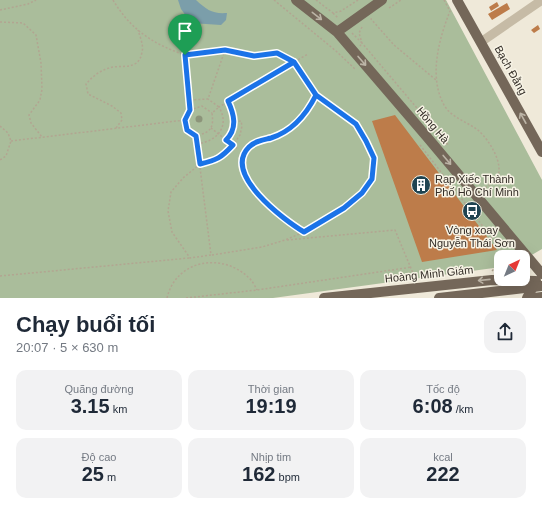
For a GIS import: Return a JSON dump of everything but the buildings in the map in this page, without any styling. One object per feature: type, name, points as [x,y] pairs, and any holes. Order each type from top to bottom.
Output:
[{"type":"main road","name":"Hồng Hà","points":[[296,0],[337,32],[428,137],[541,279]]},
{"type":"main road","points":[[337,32],[382,0]]},
{"type":"main road","name":"Bạch Đằng","points":[[457,0],[542,152]]},
{"type":"main road","points":[[440,298],[541,279]]},
{"type":"main road","points":[[527,298],[541,279]]},
{"type":"main road","name":"Hoàng Minh Giám","points":[[324,298],[492,280],[541,279]]},
{"type":"main road","points":[[534,298],[542,297]]},
{"type":"street","points":[[481,42],[542,0]]},
{"type":"path","points":[[0,10],[28,4],[36,0]]},
{"type":"path","points":[[0,276],[190,258],[262,247],[286,240],[304,232],[344,208],[362,193],[372,179],[374,158],[356,124],[316,95],[294,62],[277,53],[254,56],[225,50],[185,55],[167,49],[149,39],[132,25],[113,0]]},
{"type":"path","points":[[274,0],[336,51],[355,69]]},
{"type":"path","points":[[316,0],[333,13],[341,11],[358,0]]},
{"type":"path","points":[[388,8],[401,0]]},
{"type":"path","points":[[444,0],[450,11],[441,39],[437,58],[436,80],[442,102],[448,111],[478,131],[494,150],[499,171],[497,179],[483,189]]},
{"type":"path","points":[[367,22],[375,17]]},
{"type":"path","points":[[371,19],[394,45],[436,80]]},
{"type":"path","points":[[0,22],[23,23],[36,36],[41,63],[42,89],[40,100],[29,115],[31,123],[42,138]]},
{"type":"path","points":[[363,24],[359,33],[362,43],[451,149]]},
{"type":"path","points":[[116,128],[122,120],[121,113],[112,106],[88,94],[86,84],[94,76],[110,68],[126,67],[138,62],[143,52],[138,30]]},
{"type":"path","points":[[208,98],[225,50]]},
{"type":"path","points":[[212,113],[228,101],[308,54]]},
{"type":"path","points":[[185,55],[190,110],[185,120],[187,130],[196,136],[204,134],[211,128],[214,122],[212,113],[202,106],[190,110]]},
{"type":"path","points":[[304,232],[281,217],[253,188],[243,171],[243,159],[248,148],[257,142],[272,138],[287,131],[301,120],[309,109],[316,95]]},
{"type":"path","points":[[188,100],[208,98],[219,107],[223,114],[224,122],[219,133],[214,139],[197,144]]},
{"type":"path","points":[[226,140],[234,122],[234,113],[228,101]]},
{"type":"path","points":[[12,141],[185,120]]},
{"type":"path","points":[[190,258],[172,232],[168,211],[171,192],[183,178],[200,164],[216,160],[225,154],[240,135],[242,126],[241,121],[234,122]]},
{"type":"path","points":[[0,126],[8,133],[12,141],[6,156],[0,160]]},
{"type":"path","points":[[211,128],[238,149]]},
{"type":"path","points":[[196,136],[211,255]]},
{"type":"path","points":[[419,144],[501,250]]},
{"type":"path","points":[[186,298],[257,290],[412,267],[395,230],[286,240]]},
{"type":"path","points":[[167,298],[170,288],[178,276],[190,268],[205,262],[219,262],[233,267],[249,277],[257,290]]},
{"type":"green space","points":[[0,0],[446,0],[542,180],[542,249],[530,256],[530,250],[494,250],[494,268],[273,298],[0,298]]},
{"type":"water","points":[[178,0],[196,0],[210,11],[227,13],[226,20],[221,25],[191,23],[181,9]]},
{"type":"place","name":"Rạp Xiếc Thành Phố Hồ Chí Minh","points":[[421,185]]},
{"type":"place","name":"Vòng xoay Nguyễn Thái Sơn","points":[[472,211]]},
{"type":"route","points":[[185,55],[190,110],[185,120],[187,130],[196,136],[200,164],[216,160],[225,154],[233,145],[226,140],[233,128],[234,122],[234,113],[228,101],[294,62],[316,95],[356,124],[366,141],[374,158],[372,179],[362,193],[331,217],[304,232],[281,217],[253,188],[243,171],[243,159],[248,148],[257,142],[272,138],[287,131],[301,120],[309,109],[316,95],[294,62],[277,53],[254,56],[225,50],[185,55]]}]
